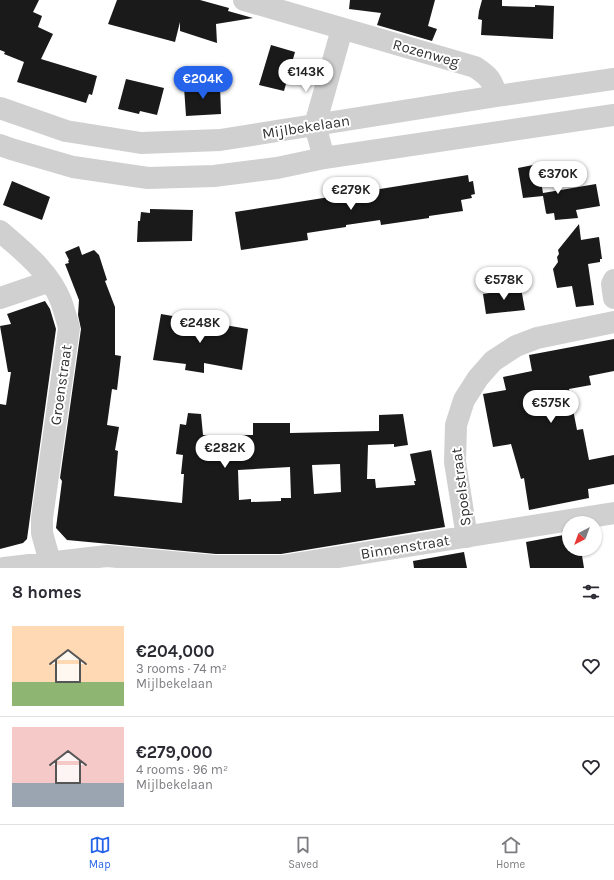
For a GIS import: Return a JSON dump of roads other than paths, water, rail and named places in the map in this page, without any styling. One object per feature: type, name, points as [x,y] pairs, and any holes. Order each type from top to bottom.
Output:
[{"type":"street","name":"Rozenweg","points":[[244,0],[475,67],[487,75],[492,83],[496,96]]},
{"type":"street","points":[[324,158],[315,126],[342,29]]},
{"type":"street","name":"Mijlbekelaan","points":[[0,108],[66,131],[141,143],[220,140],[496,96],[614,79]]},
{"type":"street","points":[[0,145],[73,167],[148,178],[214,176],[277,168],[324,158],[614,115]]},
{"type":"street","name":"Groenstraat","points":[[0,231],[33,260],[50,281],[61,301],[69,328],[42,518],[42,534],[50,562]]},
{"type":"street","points":[[614,280],[612,284],[614,298]]},
{"type":"street","points":[[0,298],[50,281]]},
{"type":"street","name":"Spoelstraat","points":[[467,537],[455,462],[456,425],[464,400],[478,378],[493,361],[516,346],[537,338],[614,322]]},
{"type":"street","name":"Binnenstraat","points":[[4,568],[107,556],[216,567],[282,566],[614,513]]}]
